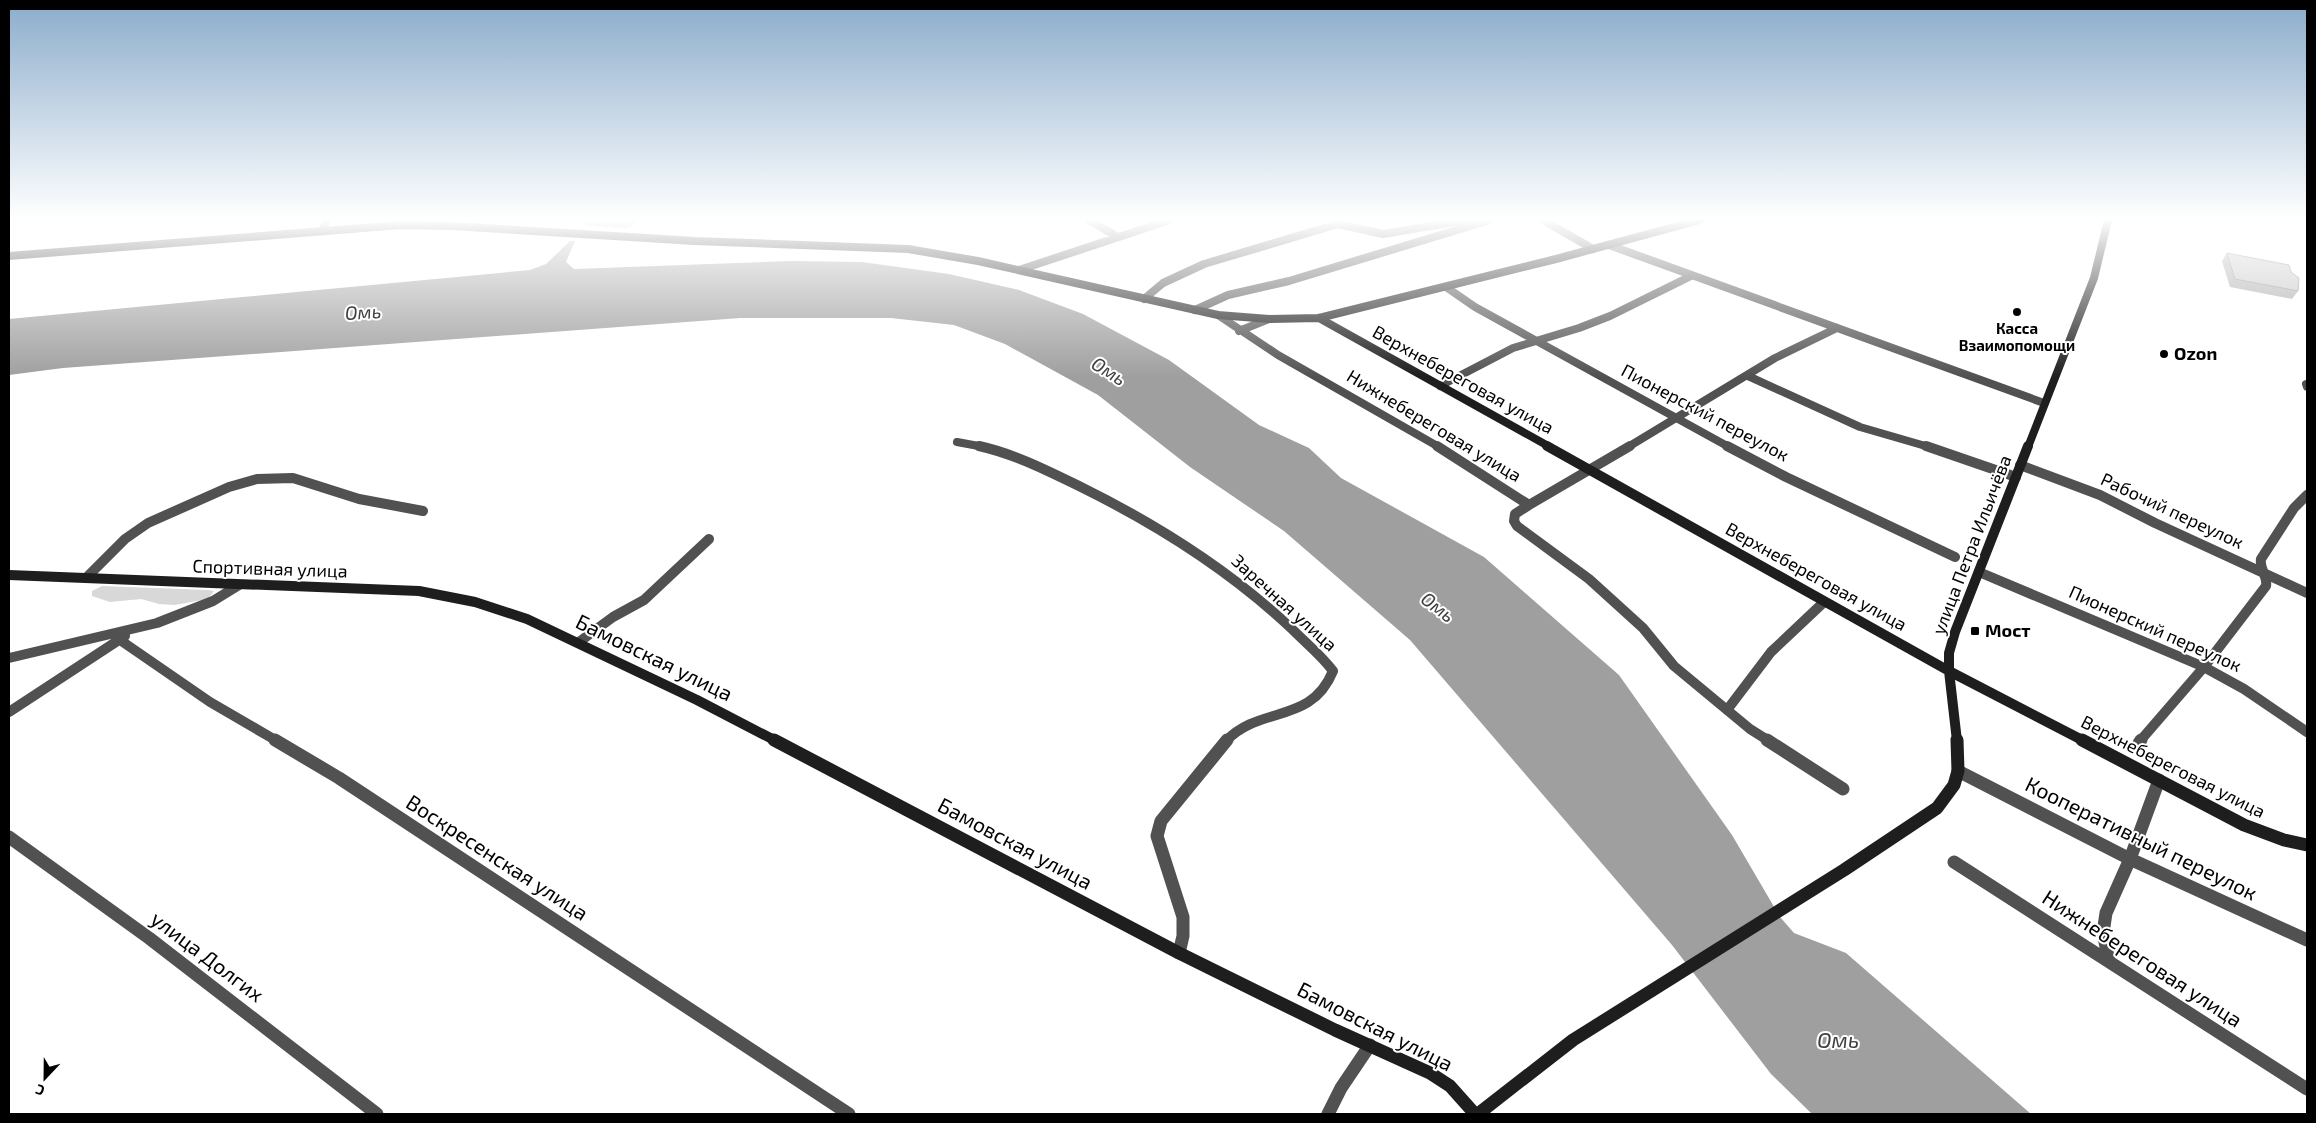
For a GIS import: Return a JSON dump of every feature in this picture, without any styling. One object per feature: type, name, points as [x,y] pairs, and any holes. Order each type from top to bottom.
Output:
[{"type":"street","points":[[1031,272],[1218,315],[1269,319],[1319,318],[1502,272]]},
{"type":"street","points":[[1144,299],[1153,290],[1187,272]]},
{"type":"street","points":[[1195,310],[1212,300],[1319,272]]},
{"type":"street","points":[[1681,272],[2044,403]]},
{"type":"street","name":"улица Петра Ильичёва","points":[[1477,1114],[1573,1040],[1844,870],[1937,808],[1954,785],[1958,771],[1957,728],[1949,672],[1949,653],[1954,632],[1980,572],[2095,272]]},
{"type":"street","points":[[1440,386],[1513,348],[1610,316],[1691,276]]},
{"type":"street","name":"Пионерский переулок","points":[[1446,287],[1475,307],[1675,419],[1786,477],[1955,557]]},
{"type":"street","name":"Нижнебереговая улица","points":[[1218,315],[1239,331],[1307,374],[1392,419],[1475,469],[1529,505],[1515,514],[1514,520],[1517,526],[1589,579],[1643,628],[1674,666],[1727,710],[1770,742],[1843,789]]},
{"type":"street","name":"Верхнебереговая улица","points":[[1319,318],[1949,672],[2265,834],[2307,845]]},
{"type":"street","points":[[1239,331],[1269,319]]},
{"type":"street","points":[[1529,505],[1556,491],[1775,358],[1837,328]]},
{"type":"street","points":[[1748,376],[1860,427],[1915,442],[2016,477]]},
{"type":"street","name":"Заречная улица","points":[[957,442],[996,450],[1020,458],[1126,509],[1166,532],[1250,591],[1324,659],[1333,671],[1330,684],[1322,693],[1301,708],[1266,719],[1238,731],[1221,747],[1161,822],[1157,836],[1183,917],[1183,936],[1179,953]]},
{"type":"street","name":"Рабочий переулок","points":[[2020,465],[2084,488],[2156,523],[2262,570],[2307,593]]},
{"type":"street","points":[[86,578],[125,538],[148,524],[206,497],[257,479],[293,478],[359,499],[423,511]]},
{"type":"street","points":[[2139,743],[2204,667],[2266,586],[2267,580],[2262,570],[2261,559],[2294,508],[2307,495]]},
{"type":"street","points":[[579,642],[613,617],[644,600],[709,539]]},
{"type":"street","name":"Пионерский переулок","points":[[1980,572],[2204,667],[2244,689],[2307,732]]},
{"type":"street","name":"Спортивная улица","points":[[9,576],[419,591],[475,602],[527,619]]},
{"type":"street","points":[[9,658],[75,640],[137,628],[188,613],[211,603],[239,585]]},
{"type":"street","points":[[1727,710],[1746,681],[1806,617],[1824,602]]},
{"type":"street","name":"Бамовская улица","points":[[527,619],[579,642],[696,700],[1179,953],[1430,1073],[1450,1086],[1477,1114]]},
{"type":"street","points":[[9,712],[137,628]]},
{"type":"street","name":"Воскресенская улица","points":[[120,640],[210,702],[339,778],[848,1114]]},
{"type":"street","name":"Кооперативный переулок","points":[[1958,771],[2130,859],[2307,940]]},
{"type":"street","points":[[2109,961],[2102,933],[2106,913],[2130,859],[2159,780]]},
{"type":"street","name":"улица Долгих","points":[[9,837],[126,920],[377,1114]]},
{"type":"street","name":"Нижнебереговая улица","points":[[1954,862],[2307,1090]]},
{"type":"street","points":[[1328,1114],[1341,1088],[1370,1045]]},
{"type":"shaded area","points":[[102,586],[214,591],[208,599],[175,605],[159,604],[141,599],[110,602],[92,596],[92,591]]},
{"type":"water","name":"Омь","points":[[504,272],[937,272],[1019,290],[1083,314],[1169,360],[1259,425],[1309,448],[1341,478],[1484,557],[1619,675],[1732,835],[1780,917],[1794,933],[1846,953],[2031,1114],[1812,1114],[1771,1074],[1672,945],[1410,640],[1284,531],[1190,467],[1098,395],[1005,344],[954,325],[891,318],[740,318],[63,368],[9,375],[9,319]]},
{"type":"building","points":[[2233,272],[2292,272],[2299,278],[2298,291],[2235,279]]},
{"type":"place","name":"Касса Взаимопомощи","points":[[2017,312]]},
{"type":"place","name":"Ozon","points":[[2164,354]]},
{"type":"place","name":"Мост","points":[[1975,631]]}]
